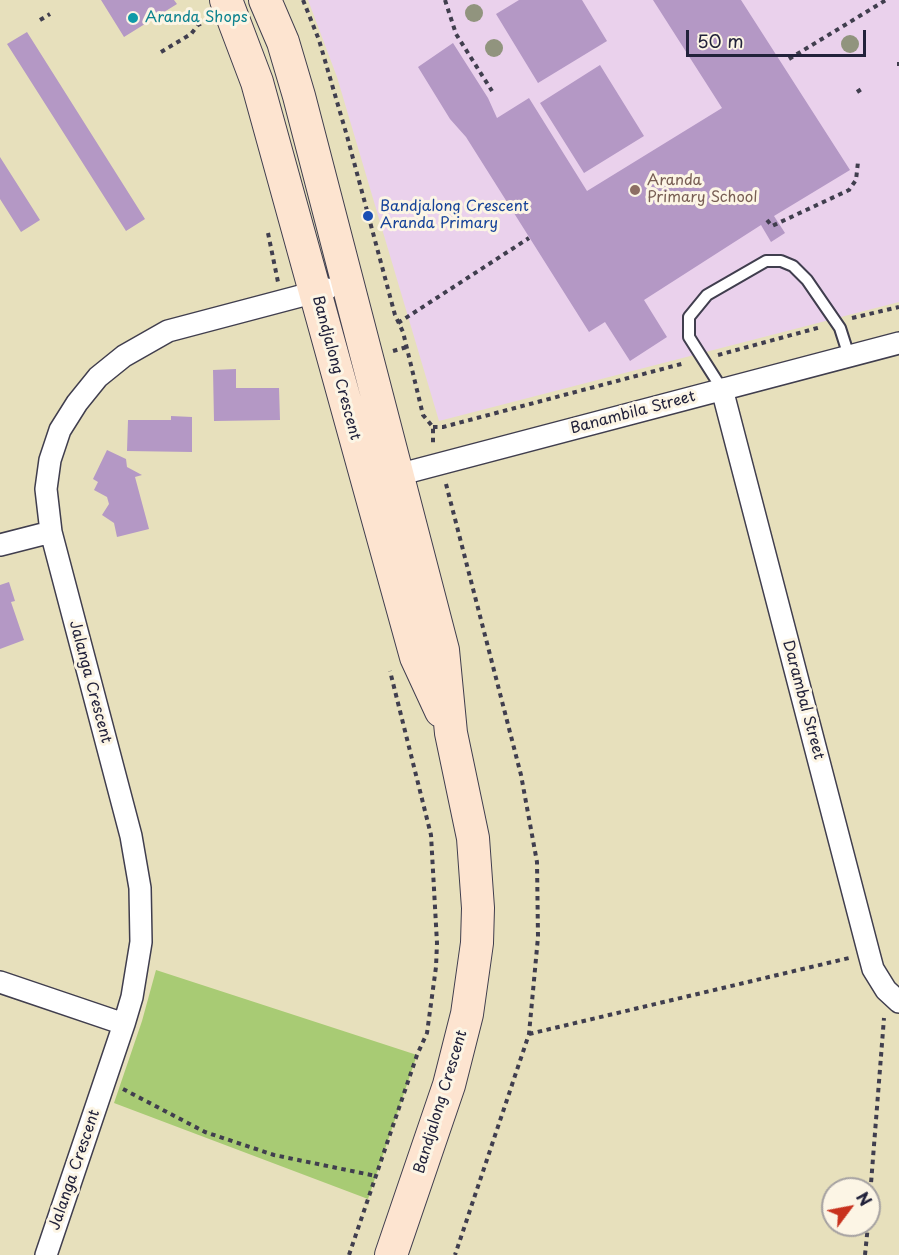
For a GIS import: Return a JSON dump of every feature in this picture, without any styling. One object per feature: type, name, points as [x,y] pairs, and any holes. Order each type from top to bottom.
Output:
[{"type":"street","name":"Bandjalong Crescent","points":[[265,0],[297,89],[348,284],[417,657],[451,733],[473,838],[478,908],[477,943],[467,1014],[449,1085],[391,1255]]},
{"type":"street","name":"Bandjalong Crescent","points":[[217,10],[257,82],[315,292],[383,478]]},
{"type":"street","name":"Jalanga Crescent","points":[[46,1255],[124,1024],[132,997],[141,942],[140,888],[131,836],[51,532],[46,489],[50,459],[60,430],[77,403],[98,377],[124,356],[168,331],[348,284]]},
{"type":"street","name":"Banambila Street","points":[[383,478],[899,343]]},
{"type":"street","name":"Darambal Street","points":[[722,389],[873,969],[892,996]]},
{"type":"street","points":[[0,545],[51,532]]},
{"type":"street","points":[[0,982],[124,1024]]},
{"type":"lane","points":[[722,389],[689,337],[689,317],[707,295],[766,261],[781,261],[793,266],[807,280],[836,323],[849,356]]},
{"type":"path","points":[[303,0],[319,40],[347,136],[398,323],[403,332],[423,415],[433,426],[443,427],[899,307]]},
{"type":"path","points":[[445,0],[456,34],[492,91]]},
{"type":"path","points":[[789,59],[886,0]]},
{"type":"path","points":[[212,29],[217,10]]},
{"type":"path","points":[[40,20],[50,14]]},
{"type":"path","points":[[161,52],[191,34],[198,26]]},
{"type":"path","points":[[857,92],[863,88]]},
{"type":"path","points":[[767,220],[772,226],[849,190],[856,180],[858,162]]},
{"type":"path","points":[[267,229],[282,301]]},
{"type":"path","points":[[398,323],[530,238]]},
{"type":"path","points":[[349,1255],[417,1055],[427,1033],[437,943],[431,835],[388,663]]},
{"type":"path","points":[[529,1034],[869,954]]},
{"type":"path","points":[[872,1177],[892,996]]},
{"type":"path","points":[[120,1087],[205,1132],[274,1155],[376,1176]]},
{"type":"path","points":[[866,1255],[867,1237]]},
{"type":"shaded area","name":"Aranda Primary School","points":[[308,0],[899,0],[899,302],[439,421],[337,77]]},
{"type":"green space","points":[[156,970],[417,1055],[368,1199],[114,1103],[142,1021]]},
{"type":"building","name":"Aranda Shops","points":[[101,0],[174,0],[177,4],[124,37]]},
{"type":"building","points":[[519,0],[582,0],[607,41],[538,83],[496,14]]},
{"type":"building","points":[[653,0],[741,0],[850,170],[774,216],[785,233],[771,242],[761,225],[644,300],[667,337],[630,361],[605,322],[589,332],[466,137],[450,119],[418,67],[453,43],[488,98],[497,118],[529,98],[587,191],[722,108]]},
{"type":"building","points":[[27,32],[145,219],[126,231],[7,44]]},
{"type":"building","points":[[600,65],[644,136],[584,173],[540,103]]},
{"type":"building","points":[[0,157],[40,220],[21,232],[0,199]]},
{"type":"building","points":[[236,369],[236,388],[279,388],[280,420],[214,421],[213,370]]},
{"type":"building","points":[[171,416],[192,417],[192,452],[127,451],[128,420],[171,420]]},
{"type":"building","points":[[107,450],[126,459],[127,467],[142,475],[135,477],[149,529],[117,537],[114,523],[102,515],[109,504],[107,497],[94,490],[98,482],[93,479]]},
{"type":"building","points":[[9,582],[15,601],[11,602],[24,640],[0,649],[0,585]]},
{"type":"place","name":"Aranda Shops","points":[[133,18]]},
{"type":"place","name":"Aranda Primary School","points":[[635,190]]},
{"type":"place","name":"Bandjalong Crescent Aranda Primary","points":[[368,216]]}]
